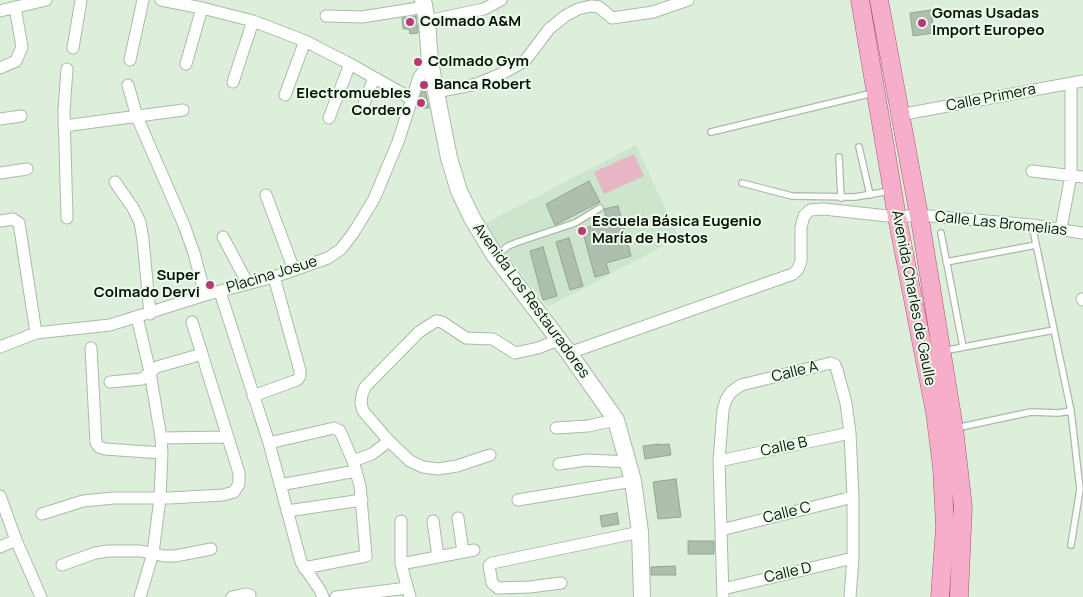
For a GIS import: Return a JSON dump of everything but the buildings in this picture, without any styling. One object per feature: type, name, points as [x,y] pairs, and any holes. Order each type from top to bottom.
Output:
[{"type":"main road","name":"Avenida Charles de Gaulle","points":[[860,0],[892,190],[935,412],[942,468],[945,527],[940,597]]},
{"type":"main road","name":"Avenida Charles de Gaulle","points":[[879,0],[954,428],[963,507],[959,597]]},
{"type":"street","points":[[0,11],[46,0]]},
{"type":"street","points":[[73,48],[81,0]]},
{"type":"street","points":[[130,60],[143,0]]},
{"type":"street","points":[[161,0],[253,21],[305,41],[412,99]]},
{"type":"street","points":[[326,16],[362,17],[425,9],[484,9],[501,0]]},
{"type":"street","points":[[436,92],[477,84],[525,61],[549,29],[565,16],[578,9],[591,6],[599,7],[612,18],[653,12],[688,0]]},
{"type":"street","points":[[0,68],[16,61],[22,47],[15,7]]},
{"type":"street","points":[[186,64],[202,8]]},
{"type":"street","name":"Avenida Los Restauradores","points":[[425,9],[430,62],[449,158],[459,191],[472,218],[495,256],[569,353],[616,420],[633,481],[640,532],[642,597]]},
{"type":"street","points":[[233,82],[253,21]]},
{"type":"street","points":[[285,95],[305,41]]},
{"type":"street","name":"Placina Josue","points":[[0,347],[36,333],[110,325],[150,314],[205,295],[274,277],[328,258],[341,249],[374,199],[398,142],[419,77],[430,62]]},
{"type":"street","points":[[329,118],[350,64]]},
{"type":"street","points":[[67,69],[64,126],[67,218]]},
{"type":"street","points":[[362,109],[374,78]]},
{"type":"street","points":[[1061,229],[1071,175],[1077,83]]},
{"type":"street","name":"Calle Primera","points":[[899,115],[1077,83]]},
{"type":"street","points":[[128,84],[137,117],[184,225],[194,253],[205,295]]},
{"type":"street","points":[[64,126],[183,110]]},
{"type":"street","points":[[0,119],[21,116]]},
{"type":"street","points":[[0,173],[28,169]]},
{"type":"street","points":[[1032,171],[1083,176]]},
{"type":"street","points":[[115,182],[140,222],[150,314]]},
{"type":"street","points":[[266,195],[294,270]]},
{"type":"street","name":"Calle Las Bromelias","points":[[569,353],[793,274],[798,269],[801,261],[801,227],[804,216],[810,210],[824,209],[897,217],[918,215],[1032,225],[1083,233]]},
{"type":"street","points":[[0,221],[13,219],[19,223],[36,333]]},
{"type":"street","points":[[223,237],[248,284]]},
{"type":"street","points":[[253,396],[297,380],[300,371],[274,277]]},
{"type":"street","points":[[220,292],[269,444],[296,547],[304,568],[316,583],[323,597]]},
{"type":"street","points":[[137,317],[150,372],[162,453],[160,498],[152,553],[140,597]]},
{"type":"street","points":[[42,514],[83,501],[223,495],[234,492],[238,484],[239,473],[192,322]]},
{"type":"street","points":[[490,455],[457,466],[438,469],[423,467],[410,461],[389,441],[363,410],[361,403],[365,388],[419,332],[433,322],[442,322],[466,338],[493,339],[515,353],[538,348],[558,340]]},
{"type":"street","points":[[91,348],[96,443],[99,447],[106,449],[162,453]]},
{"type":"street","points":[[110,382],[142,378],[157,367],[202,354]]},
{"type":"street","name":"Calle A","points":[[723,593],[719,461],[723,410],[731,392],[741,385],[831,363],[835,365],[837,370],[846,403],[850,433],[853,497],[853,558],[850,597]]},
{"type":"street","points":[[556,428],[588,426],[616,420]]},
{"type":"street","points":[[269,444],[334,428],[340,431],[355,466],[362,500],[366,556],[304,568]]},
{"type":"street","name":"Calle B","points":[[719,461],[850,433]]},
{"type":"street","points":[[161,438],[228,436]]},
{"type":"street","points":[[280,485],[355,466],[389,441]]},
{"type":"street","points":[[559,464],[587,460],[628,462]]},
{"type":"street","points":[[518,500],[633,481]]},
{"type":"street","points":[[0,496],[16,540],[41,597]]},
{"type":"street","name":"Calle C","points":[[721,530],[853,497]]},
{"type":"street","points":[[287,511],[362,500]]},
{"type":"street","points":[[401,564],[469,551],[458,518]]},
{"type":"street","points":[[336,597],[408,592],[401,564],[400,521]]},
{"type":"street","points":[[433,521],[438,557]]},
{"type":"street","points":[[560,583],[530,587],[498,588],[492,583],[489,566],[492,563],[640,532]]},
{"type":"street","points":[[0,547],[16,540]]},
{"type":"street","points":[[62,565],[102,552],[141,551],[164,556],[175,556],[211,549]]},
{"type":"street","name":"Calle D","points":[[723,593],[853,558]]},
{"type":"street","points":[[232,597],[245,594],[250,595]]},
{"type":"lane","points":[[711,132],[876,92]]},
{"type":"lane","points":[[859,147],[870,195]]},
{"type":"lane","points":[[839,157],[841,198]]},
{"type":"lane","points":[[742,183],[792,196],[841,198],[870,195],[892,190]]},
{"type":"lane","points":[[495,256],[508,246],[575,223],[600,208]]},
{"type":"lane","points":[[1032,225],[1071,411],[1080,490],[1071,545]]},
{"type":"lane","points":[[941,234],[963,347]]},
{"type":"lane","points":[[946,262],[1036,246]]},
{"type":"lane","points":[[941,351],[1054,330]]},
{"type":"lane","points":[[954,428],[1031,412],[1058,413],[1071,411]]},
{"type":"shaded area","name":"Escuela Básica Eugenio María de Hostos","points":[[636,145],[679,238],[548,307],[498,245],[484,224]]},
{"type":"shaded area","points":[[634,154],[644,176],[604,194],[594,172]]},
{"type":"place","name":"Colmado A&M","points":[[410,22]]},
{"type":"place","name":"Gomas Usadas Import Europeo","points":[[922,23]]},
{"type":"place","name":"Colmado Gym","points":[[418,62]]},
{"type":"place","name":"Banca Robert","points":[[424,85]]},
{"type":"place","name":"Electromuebles Cordero","points":[[421,103]]},
{"type":"place","name":"Escuela Básica Eugenio María de Hostos","points":[[582,231]]},
{"type":"place","name":"Super Colmado Dervi","points":[[210,285]]}]
